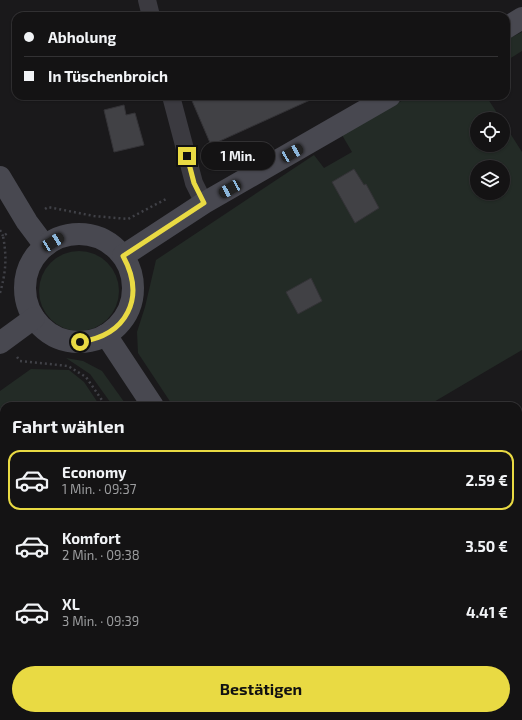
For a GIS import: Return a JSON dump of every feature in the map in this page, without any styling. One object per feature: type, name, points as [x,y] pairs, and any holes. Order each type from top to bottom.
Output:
[{"type":"main road","points":[[510,26],[522,18]]},
{"type":"main road","points":[[123,256],[204,203],[383,100]]},
{"type":"main road","points":[[0,177],[27,222],[45,246]]},
{"type":"main road","points":[[75,234],[89,234],[102,238],[123,256],[133,280],[133,293],[130,306],[125,317],[117,327],[106,335],[93,340],[80,342],[66,341],[53,336],[42,328],[34,318],[26,298],[26,277],[34,258],[45,246],[61,237],[75,234]]},
{"type":"main road","points":[[2,342],[34,318]]},
{"type":"main road","points":[[106,335],[150,402]]},
{"type":"street","points":[[147,0],[150,12]]},
{"type":"street","points":[[173,100],[194,183],[204,203]]},
{"type":"path","points":[[3,236],[27,222],[48,207],[94,216],[128,219],[194,183]]},
{"type":"path","points":[[0,230],[6,250],[6,272],[0,293]]},
{"type":"path","points":[[2,342],[20,361],[68,366],[86,377],[103,402]]},
{"type":"shaded area","points":[[522,32],[522,51],[510,58],[510,38]]},
{"type":"shaded area","points":[[403,100],[489,100],[496,112],[470,112],[470,152],[510,152],[510,133],[522,152],[522,350],[434,402],[170,402],[138,353],[137,332],[145,307],[156,260],[314,155],[324,168],[352,152],[342,135]]},
{"type":"shaded area","points":[[79,251],[94,254],[107,263],[116,276],[119,291],[116,306],[107,319],[94,328],[79,331],[64,328],[51,319],[42,306],[39,291],[42,276],[51,263],[64,254]]},
{"type":"shaded area","points":[[66,358],[83,361],[102,371],[124,402],[110,402],[90,374]]},
{"type":"shaded area","points":[[31,369],[69,370],[84,382],[97,402],[0,402],[0,391]]},
{"type":"building","points":[[192,100],[310,100],[211,145]]},
{"type":"building","points":[[124,105],[126,115],[135,113],[144,145],[114,152],[104,110]]},
{"type":"building","points":[[354,169],[364,185],[366,184],[379,208],[355,223],[332,182]]},
{"type":"building","points":[[311,278],[322,301],[298,314],[286,292]]},
{"type":"route","points":[[80,342],[93,340],[106,335],[117,327],[125,317],[130,306],[133,293],[133,280],[123,256],[204,203],[194,183],[187,156]]}]
